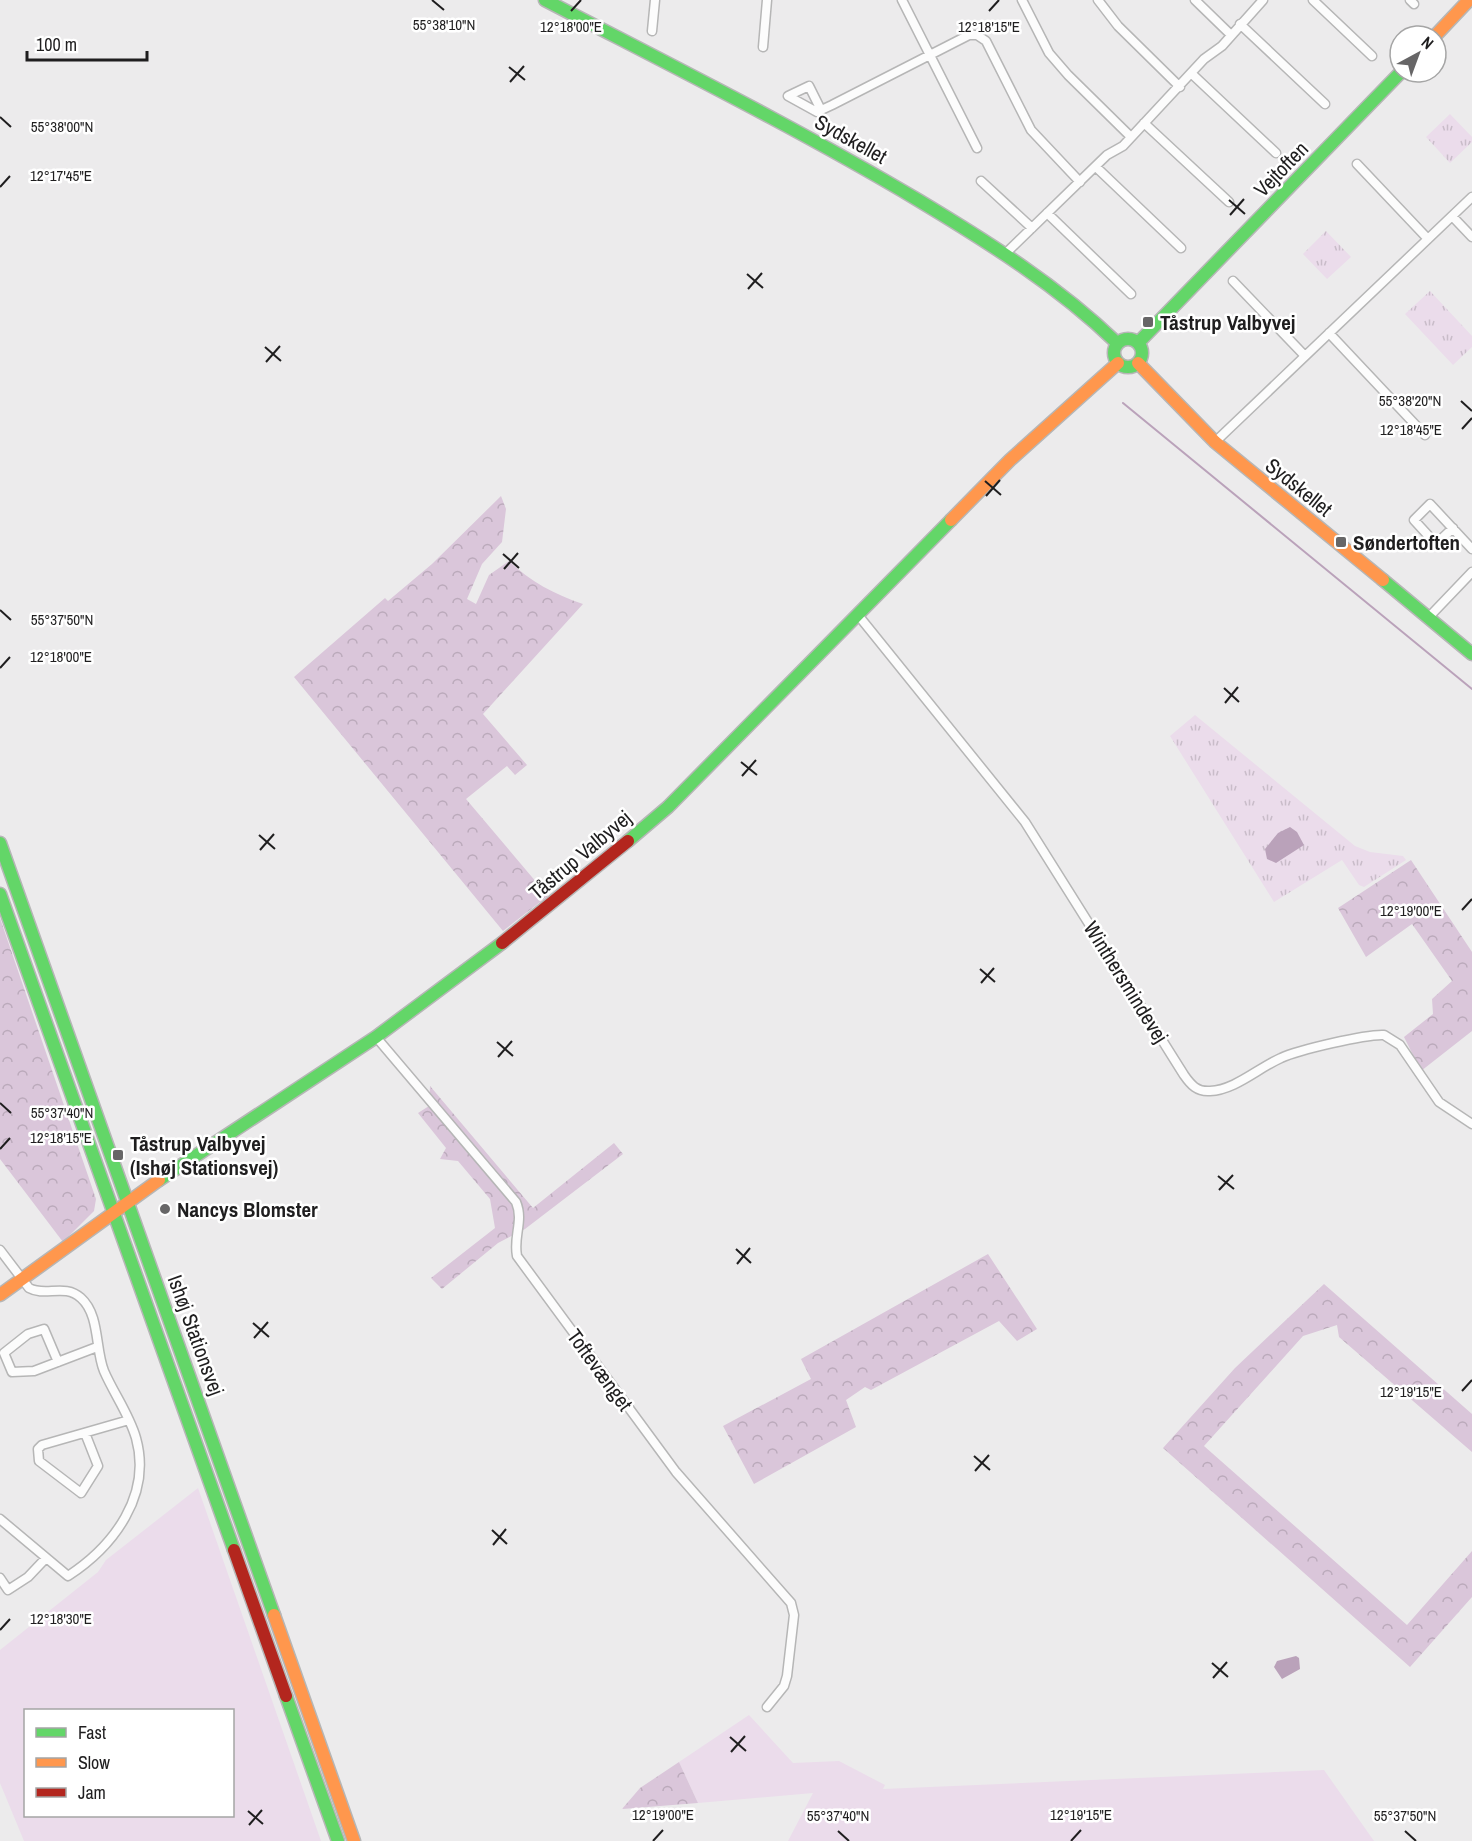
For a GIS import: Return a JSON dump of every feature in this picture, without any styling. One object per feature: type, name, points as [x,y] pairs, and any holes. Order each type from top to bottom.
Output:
[{"type":"street","name":"Sydskellet","points":[[545,0],[839,154],[1004,255],[1073,306],[1117,343]]},
{"type":"street","points":[[652,31],[655,0]]},
{"type":"street","points":[[763,48],[767,0]]},
{"type":"street","points":[[902,0],[977,148]]},
{"type":"street","points":[[1022,0],[1049,52],[1068,75],[1130,136]]},
{"type":"street","points":[[1098,0],[1118,26],[1180,87]]},
{"type":"street","points":[[1195,0],[1230,34]]},
{"type":"street","points":[[1004,255],[1107,155],[1123,146],[1204,59],[1222,46],[1230,34],[1263,0]]},
{"type":"street","points":[[1313,0],[1372,56]]},
{"type":"street","points":[[1446,24],[1469,0]]},
{"type":"street","points":[[1240,24],[1325,104]]},
{"type":"street","points":[[821,110],[969,35],[982,37],[1031,130],[1080,182]]},
{"type":"street","points":[[1192,74],[1276,153]]},
{"type":"street","name":"Vejtoften","points":[[1138,343],[1389,84]]},
{"type":"street","points":[[1144,123],[1229,202]]},
{"type":"street","points":[[1356,164],[1428,239]]},
{"type":"street","points":[[1096,167],[1181,248]]},
{"type":"street","points":[[981,181],[1032,228]]},
{"type":"street","points":[[1215,442],[1472,197]]},
{"type":"street","points":[[1047,213],[1131,294]]},
{"type":"street","points":[[1452,216],[1472,237]]},
{"type":"street","points":[[1233,281],[1305,356]]},
{"type":"street","points":[[1329,333],[1425,435]]},
{"type":"street","points":[[1128,338],[1138,343],[1142,351],[1138,363],[1126,367],[1118,363],[1113,351],[1117,343],[1128,338]]},
{"type":"street","name":"Tåstrup Valbyvej","points":[[0,1295],[128,1202],[376,1037],[558,900],[659,814],[1010,460],[1118,363]]},
{"type":"street","name":"Sydskellet","points":[[1138,363],[1215,442],[1472,654]]},
{"type":"street","points":[[1453,528],[1436,544],[1414,520],[1430,504],[1453,528],[1472,549]]},
{"type":"street","points":[[1428,618],[1472,572]]},
{"type":"street","name":"Winthersmindevej","points":[[858,615],[1025,822],[1184,1076],[1197,1090],[1227,1088],[1281,1058],[1302,1051],[1375,1034],[1384,1035],[1400,1045],[1439,1102],[1472,1124]]},
{"type":"street","name":"Ishøj Stationsvej","points":[[0,843],[354,1841]]},
{"type":"street","name":"Ishøj Stationsvej","points":[[0,894],[338,1841]]},
{"type":"street","name":"Toftevænget","points":[[376,1037],[516,1202],[520,1222],[514,1243],[517,1256],[626,1407],[676,1472],[791,1603],[794,1615],[787,1676],[784,1686],[767,1707]]},
{"type":"street","points":[[0,1250],[34,1291],[62,1290],[80,1297],[93,1317],[97,1347],[104,1371],[129,1420],[138,1449],[140,1479],[132,1506],[119,1528],[87,1564],[68,1576],[0,1519]]},
{"type":"street","points":[[58,1362],[44,1329],[28,1334],[4,1353],[12,1372],[34,1371],[58,1362],[97,1347]]},
{"type":"street","points":[[85,1433],[98,1466],[81,1493],[39,1461],[37,1455],[42,1445],[129,1420]]},
{"type":"street","points":[[0,1578],[8,1590],[28,1577],[46,1558]]},
{"type":"green space","points":[[1450,114],[1472,137],[1472,142],[1450,163],[1426,137]]},
{"type":"green space","points":[[1326,231],[1351,257],[1327,279],[1303,254]]},
{"type":"green space","points":[[1430,291],[1472,336],[1472,347],[1453,365],[1405,314]]},
{"type":"green space","points":[[501,496],[506,509],[502,542],[482,564],[467,599],[476,604],[489,575],[509,561],[543,587],[583,604],[483,714],[527,765],[515,775],[507,766],[466,799],[548,896],[503,931],[294,677],[385,598],[388,601],[432,564]]},
{"type":"green space","points":[[1195,715],[1355,846],[1370,852],[1403,856],[1406,860],[1364,887],[1359,885],[1342,860],[1274,902],[1170,736]]},
{"type":"green space","points":[[1411,860],[1472,952],[1472,1031],[1421,1071],[1404,1037],[1433,1014],[1432,999],[1452,981],[1412,924],[1366,957],[1338,908]]},
{"type":"green space","points":[[0,918],[96,1199],[94,1211],[63,1242],[0,1159]]},
{"type":"green space","points":[[430,1086],[533,1208],[614,1143],[623,1154],[525,1229],[498,1243],[442,1289],[431,1278],[495,1228],[490,1199],[458,1161],[440,1159],[446,1148],[418,1113],[429,1106]]},
{"type":"green space","points":[[988,1254],[1037,1329],[1017,1341],[999,1321],[871,1390],[865,1387],[846,1400],[856,1427],[754,1484],[723,1426],[811,1379],[801,1359]]},
{"type":"green space","points":[[1324,1284],[1472,1414],[1472,1452],[1339,1337],[1337,1325],[1303,1336],[1204,1446],[1407,1625],[1472,1551],[1472,1597],[1410,1667],[1163,1448],[1235,1368]]},
{"type":"green space","points":[[198,1488],[321,1841],[24,1841],[0,1783],[0,1650],[98,1572],[106,1560]]},
{"type":"green space","points":[[749,1715],[793,1763],[839,1761],[885,1785],[883,1789],[1324,1770],[1374,1841],[788,1841],[813,1793],[698,1803],[679,1762]]},
{"type":"green space","points":[[679,1762],[698,1803],[622,1809],[640,1788]]},
{"type":"shaded area","points":[[1290,827],[1297,832],[1304,845],[1276,863],[1267,859],[1265,849],[1278,833]]},
{"type":"shaded area","points":[[1296,1656],[1299,1658],[1300,1669],[1282,1679],[1274,1667],[1277,1661]]},
{"type":"waterway","points":[[1123,403],[1472,689]]},
{"type":"traffic: fast","points":[[545,0],[780,122],[918,200],[1047,284],[1117,343]]},
{"type":"traffic: fast","points":[[1138,343],[1389,84]]},
{"type":"traffic: fast","points":[[1128,339],[1138,343],[1142,353],[1138,363],[1128,367],[1118,363],[1114,353],[1118,343],[1128,339]]},
{"type":"traffic: fast","points":[[628,841],[668,807],[951,520]]},
{"type":"traffic: fast","points":[[1383,580],[1472,654]]},
{"type":"traffic: fast","points":[[0,843],[274,1615]]},
{"type":"traffic: fast","points":[[0,894],[234,1550]]},
{"type":"traffic: fast","points":[[159,1180],[376,1037],[502,943]]},
{"type":"traffic: fast","points":[[286,1696],[338,1841]]},
{"type":"traffic: slow","points":[[1446,24],[1469,0]]},
{"type":"traffic: slow","points":[[951,520],[1010,460],[1118,363]]},
{"type":"traffic: slow","points":[[1138,363],[1215,442],[1383,580]]},
{"type":"traffic: slow","points":[[0,1295],[159,1180]]},
{"type":"traffic: slow","points":[[274,1615],[354,1841]]},
{"type":"traffic: jam","points":[[502,943],[628,841]]},
{"type":"traffic: jam","points":[[234,1550],[286,1696]]},
{"type":"place","name":"Tåstrup Valbyvej","points":[[1148,322]]},
{"type":"place","name":"Søndertoften","points":[[1341,542]]},
{"type":"place","name":"Tåstrup Valbyvej (Ishøj Stationsvej)","points":[[118,1155]]},
{"type":"place","name":"Nancys Blomster","points":[[165,1209]]}]
